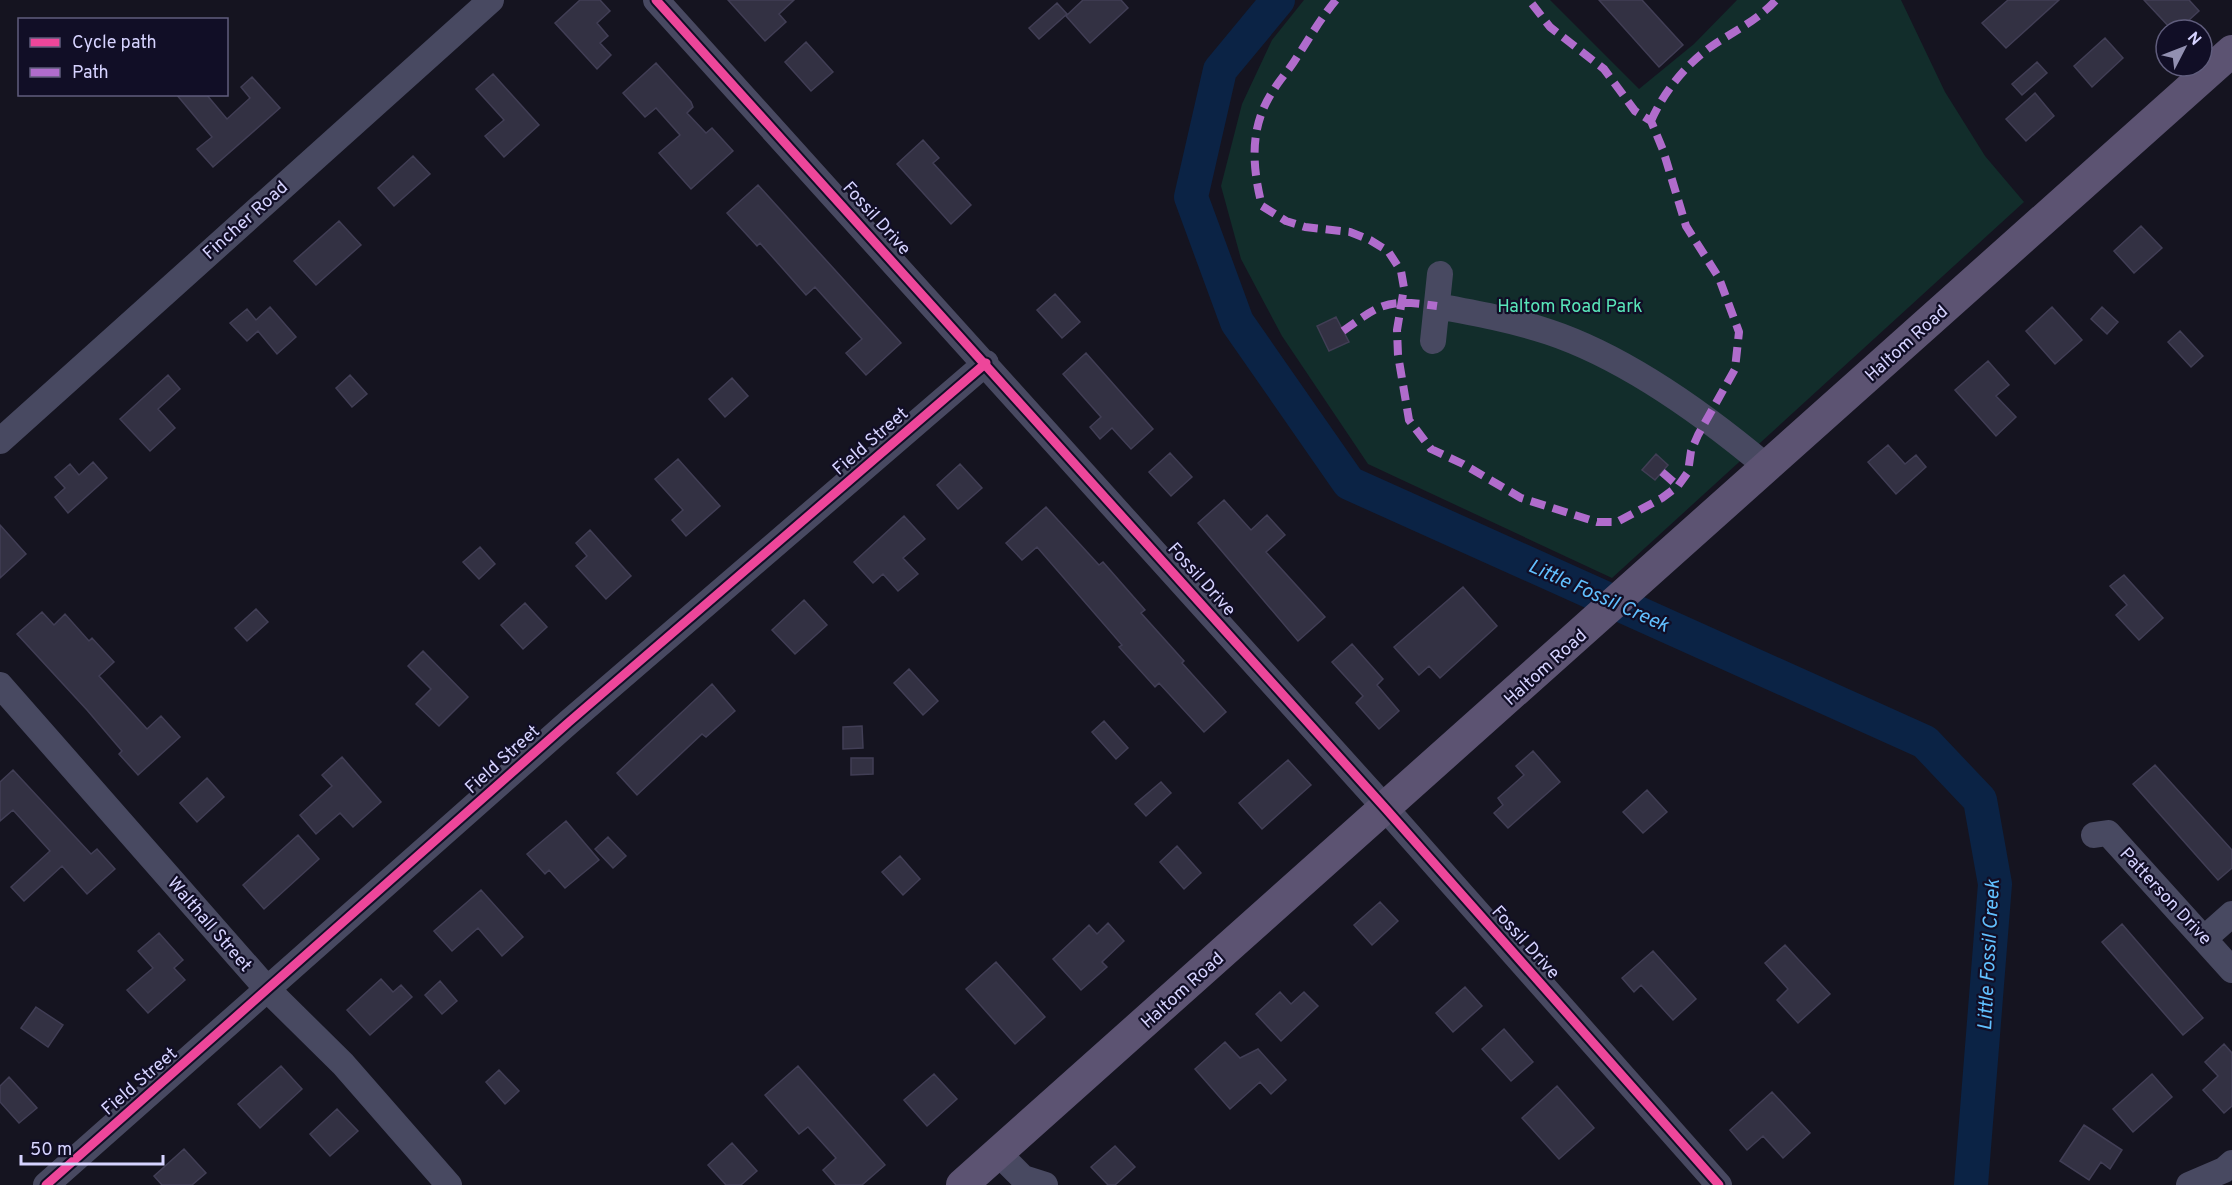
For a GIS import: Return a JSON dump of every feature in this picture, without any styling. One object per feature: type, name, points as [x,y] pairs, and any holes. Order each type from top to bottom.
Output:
[{"type":"main road","name":"Haltom Road","points":[[962,1185],[1386,809],[2232,51]]},
{"type":"street","name":"Fincher Road","points":[[0,441],[491,0]]},
{"type":"street","name":"Fossil Drive","points":[[656,0],[986,363],[1719,1185]]},
{"type":"street","points":[[1433,341],[1440,274]]},
{"type":"street","points":[[1437,306],[1493,316],[1551,332],[1619,363],[1707,419],[1767,467]]},
{"type":"street","name":"Field Street","points":[[46,1185],[569,722],[986,363]]},
{"type":"street","name":"Walthall Street","points":[[0,685],[268,990],[343,1064],[449,1185]]},
{"type":"street","name":"Patterson Drive","points":[[2094,835],[2108,833],[2232,970]]},
{"type":"street","points":[[2205,938],[2232,914]]},
{"type":"street","points":[[998,1153],[1023,1178],[1045,1185]]},
{"type":"street","points":[[2189,1185],[2224,1170],[2232,1163]]},
{"type":"green space","name":"Haltom Road Park","points":[[1304,0],[1550,0],[1639,89],[1694,44],[1737,0],[1901,0],[1945,92],[1985,156],[2024,202],[1612,578],[1368,464],[1282,336],[1241,259],[1221,186],[1242,104],[1272,40]]},
{"type":"building","points":[[580,0],[600,0],[610,11],[597,23],[608,36],[600,43],[611,55],[597,69],[555,23]]},
{"type":"building","points":[[728,0],[794,0],[779,14],[786,22],[765,41]]},
{"type":"building","points":[[1083,0],[1121,0],[1128,8],[1090,43],[1066,16]]},
{"type":"building","points":[[1599,0],[1642,0],[1683,45],[1659,67]]},
{"type":"building","points":[[2008,0],[2059,0],[2006,48],[1982,23]]},
{"type":"building","points":[[2144,0],[2189,0],[2199,11],[2191,18],[2161,18]]},
{"type":"building","points":[[1057,3],[1067,14],[1039,39],[1029,28]]},
{"type":"building","points":[[2105,38],[2123,58],[2092,87],[2074,66]]},
{"type":"building","points":[[806,42],[833,72],[811,91],[785,62]]},
{"type":"building","points":[[2037,62],[2047,73],[2022,95],[2012,84]]},
{"type":"building","points":[[656,63],[691,102],[693,107],[687,113],[706,133],[712,128],[733,151],[691,189],[659,153],[680,135],[656,108],[645,117],[623,93]]},
{"type":"building","points":[[493,74],[539,125],[504,157],[485,136],[504,120],[476,89]]},
{"type":"building","points":[[252,77],[280,108],[213,167],[197,149],[212,137],[178,96],[208,96],[227,119],[250,98],[241,87]]},
{"type":"building","points":[[2035,93],[2054,116],[2026,141],[2006,119]]},
{"type":"building","points":[[923,140],[939,158],[933,163],[971,205],[951,224],[897,164]]},
{"type":"building","points":[[413,156],[430,174],[394,206],[378,188]]},
{"type":"building","points":[[758,185],[901,343],[866,375],[846,353],[862,339],[815,287],[806,295],[760,243],[757,246],[727,213]]},
{"type":"building","points":[[339,221],[361,245],[316,285],[294,261]]},
{"type":"building","points":[[2141,226],[2162,248],[2134,273],[2114,251]]},
{"type":"building","points":[[1055,294],[1080,322],[1062,338],[1037,310]]},
{"type":"building","points":[[270,307],[296,337],[277,354],[258,331],[247,341],[230,323],[247,309],[256,320]]},
{"type":"building","points":[[2052,307],[2082,340],[2055,364],[2026,331]]},
{"type":"building","points":[[2102,307],[2118,322],[2107,334],[2091,319]]},
{"type":"building","points":[[1336,317],[1349,342],[1329,351],[1317,326]]},
{"type":"building","points":[[2180,331],[2203,356],[2191,367],[2168,342]]},
{"type":"building","points":[[1086,353],[1153,429],[1131,449],[1112,428],[1100,439],[1090,427],[1101,417],[1063,374]]},
{"type":"building","points":[[1988,361],[2009,385],[1996,396],[2016,417],[1996,436],[1955,390]]},
{"type":"building","points":[[168,375],[180,389],[158,409],[175,428],[150,451],[120,419]]},
{"type":"building","points":[[350,375],[367,394],[352,407],[336,388]]},
{"type":"building","points":[[732,378],[748,396],[725,417],[709,399]]},
{"type":"building","points":[[1888,445],[1905,464],[1916,455],[1926,467],[1896,494],[1868,462]]},
{"type":"building","points":[[1170,453],[1192,477],[1171,496],[1149,472]]},
{"type":"building","points":[[1656,454],[1668,465],[1655,480],[1642,470]]},
{"type":"building","points":[[678,459],[720,506],[686,536],[672,520],[683,510],[655,479]]},
{"type":"building","points":[[93,462],[107,478],[68,513],[55,497],[65,488],[55,477],[70,464],[79,475]]},
{"type":"building","points":[[960,464],[982,488],[958,509],[937,485]]},
{"type":"building","points":[[1224,500],[1251,530],[1267,515],[1285,535],[1266,552],[1325,617],[1298,641],[1198,523]]},
{"type":"building","points":[[1046,507],[1099,565],[1103,562],[1145,610],[1141,613],[1184,661],[1182,663],[1226,712],[1204,732],[1159,683],[1155,687],[1119,647],[1122,645],[1037,547],[1022,560],[1006,543]]},
{"type":"building","points":[[904,516],[925,539],[903,558],[918,574],[898,591],[883,574],[873,583],[854,562]]},
{"type":"building","points":[[0,525],[26,554],[0,578]]},
{"type":"building","points":[[590,530],[631,576],[606,599],[576,566],[587,556],[576,543]]},
{"type":"building","points":[[480,547],[495,564],[479,579],[463,562]]},
{"type":"building","points":[[2124,575],[2163,618],[2139,640],[2116,615],[2127,605],[2110,586]]},
{"type":"building","points":[[1463,587],[1497,626],[1440,678],[1429,666],[1419,675],[1394,647]]},
{"type":"building","points":[[804,600],[827,625],[795,654],[772,630]]},
{"type":"building","points":[[525,603],[547,627],[523,649],[501,625]]},
{"type":"building","points":[[256,609],[268,622],[247,641],[235,628]]},
{"type":"building","points":[[42,612],[54,625],[65,614],[89,641],[92,638],[114,662],[99,676],[147,729],[161,716],[180,737],[138,775],[119,754],[122,751],[87,710],[17,634]]},
{"type":"building","points":[[1352,644],[1383,679],[1377,685],[1399,711],[1379,729],[1356,703],[1363,696],[1332,662]]},
{"type":"building","points":[[423,651],[468,697],[439,726],[416,704],[431,689],[408,666]]},
{"type":"building","points":[[909,669],[938,701],[923,715],[894,683]]},
{"type":"building","points":[[712,684],[735,711],[706,737],[702,734],[637,795],[617,773]]},
{"type":"building","points":[[1104,721],[1128,748],[1116,759],[1092,732]]},
{"type":"building","points":[[862,726],[863,748],[843,749],[843,727]]},
{"type":"building","points":[[1533,751],[1560,782],[1508,828],[1494,813],[1503,805],[1498,798],[1524,775],[1516,766]]},
{"type":"building","points":[[342,757],[381,802],[353,827],[340,813],[316,834],[300,815],[332,786],[322,775]]},
{"type":"building","points":[[851,758],[873,758],[873,774],[851,775]]},
{"type":"building","points":[[1288,760],[1311,785],[1262,829],[1239,803]]},
{"type":"building","points":[[2155,765],[2232,850],[2232,868],[2218,880],[2133,784]]},
{"type":"building","points":[[13,770],[91,854],[97,849],[115,869],[87,894],[62,866],[24,901],[11,887],[50,851],[13,810],[0,821],[0,782]]},
{"type":"building","points":[[207,778],[224,797],[197,822],[180,803]]},
{"type":"building","points":[[1161,782],[1171,793],[1146,816],[1135,804]]},
{"type":"building","points":[[1647,790],[1667,812],[1643,833],[1623,812]]},
{"type":"building","points":[[566,821],[599,860],[565,888],[549,870],[545,874],[527,854]]},
{"type":"building","points":[[298,835],[319,859],[264,909],[243,885]]},
{"type":"building","points":[[608,837],[626,856],[613,868],[595,849]]},
{"type":"building","points":[[1177,846],[1201,873],[1184,889],[1160,862]]},
{"type":"building","points":[[900,856],[920,879],[903,895],[882,872]]},
{"type":"building","points":[[481,890],[523,937],[502,956],[478,928],[452,951],[434,931]]},
{"type":"building","points":[[1380,902],[1398,921],[1372,945],[1354,925]]},
{"type":"building","points":[[1108,923],[1124,941],[1102,962],[1107,967],[1081,990],[1053,959],[1089,925],[1097,934]]},
{"type":"building","points":[[2122,924],[2203,1018],[2183,1035],[2102,942]]},
{"type":"building","points":[[159,933],[183,960],[174,968],[185,980],[148,1013],[127,990],[153,968],[138,951]]},
{"type":"building","points":[[1785,945],[1830,994],[1798,1023],[1777,1000],[1788,989],[1765,963]]},
{"type":"building","points":[[1653,951],[1696,999],[1673,1020],[1641,985],[1634,992],[1622,978]]},
{"type":"building","points":[[996,962],[1045,1017],[1015,1044],[966,989]]},
{"type":"building","points":[[381,979],[393,992],[401,985],[412,997],[370,1035],[347,1010]]},
{"type":"building","points":[[440,981],[457,1001],[442,1014],[425,995]]},
{"type":"building","points":[[1465,987],[1482,1006],[1453,1032],[1436,1013]]},
{"type":"building","points":[[1280,992],[1291,1004],[1304,992],[1318,1006],[1281,1041],[1256,1014]]},
{"type":"building","points":[[36,1007],[63,1025],[48,1047],[21,1028]]},
{"type":"building","points":[[1504,1029],[1533,1062],[1511,1081],[1482,1049]]},
{"type":"building","points":[[1225,1042],[1240,1058],[1258,1049],[1286,1080],[1271,1094],[1260,1082],[1230,1109],[1195,1069]]},
{"type":"building","points":[[2224,1044],[2232,1053],[2232,1106],[2224,1113],[2203,1090],[2218,1076],[2205,1062]]},
{"type":"building","points":[[281,1066],[302,1089],[260,1128],[238,1104]]},
{"type":"building","points":[[798,1066],[885,1165],[862,1185],[836,1185],[823,1170],[836,1158],[808,1127],[799,1134],[765,1095]]},
{"type":"building","points":[[499,1070],[519,1091],[505,1104],[486,1082]]},
{"type":"building","points":[[934,1074],[957,1099],[927,1126],[904,1100]]},
{"type":"building","points":[[2152,1074],[2172,1097],[2133,1132],[2113,1109]]},
{"type":"building","points":[[9,1077],[37,1108],[19,1123],[0,1102],[0,1086]]},
{"type":"building","points":[[1557,1086],[1594,1128],[1559,1159],[1522,1118]]},
{"type":"building","points":[[1772,1092],[1810,1133],[1783,1158],[1763,1136],[1747,1150],[1730,1130]]},
{"type":"building","points":[[337,1109],[358,1131],[330,1156],[310,1134]]},
{"type":"building","points":[[2084,1125],[2122,1150],[2110,1169],[2101,1162],[2089,1180],[2060,1161]]},
{"type":"building","points":[[732,1143],[757,1171],[741,1185],[726,1185],[708,1165]]},
{"type":"building","points":[[1115,1146],[1135,1167],[1115,1185],[1108,1185],[1091,1167]]},
{"type":"building","points":[[184,1149],[206,1173],[192,1185],[162,1185],[154,1176]]},
{"type":"waterway","name":"Little Fossil Creek","points":[[1278,0],[1220,70],[1191,197],[1237,322],[1349,483],[1925,742],[1980,800],[1995,884],[1971,1185]]},
{"type":"marked path","points":[[1336,0],[1265,105],[1256,133],[1255,147],[1256,176],[1262,206],[1286,221],[1305,227],[1350,232],[1388,251],[1401,271],[1404,288],[1397,330],[1398,355],[1409,420],[1431,449],[1463,464],[1521,498],[1597,522],[1617,522],[1662,498],[1678,486],[1688,472],[1691,451],[1698,435],[1735,369],[1739,332],[1719,278],[1686,226],[1663,150],[1651,121],[1635,111],[1604,69],[1550,27],[1529,0]]},
{"type":"marked path","points":[[1651,121],[1669,90],[1693,61],[1753,20],[1776,0]]},
{"type":"marked path","points":[[1343,331],[1377,308],[1387,305],[1407,303],[1437,306]]},
{"type":"marked path","points":[[1662,472],[1678,486]]},
{"type":"cycle path","points":[[656,0],[1386,809],[1719,1185]]},
{"type":"cycle path","points":[[46,1185],[569,722],[986,363]]}]
